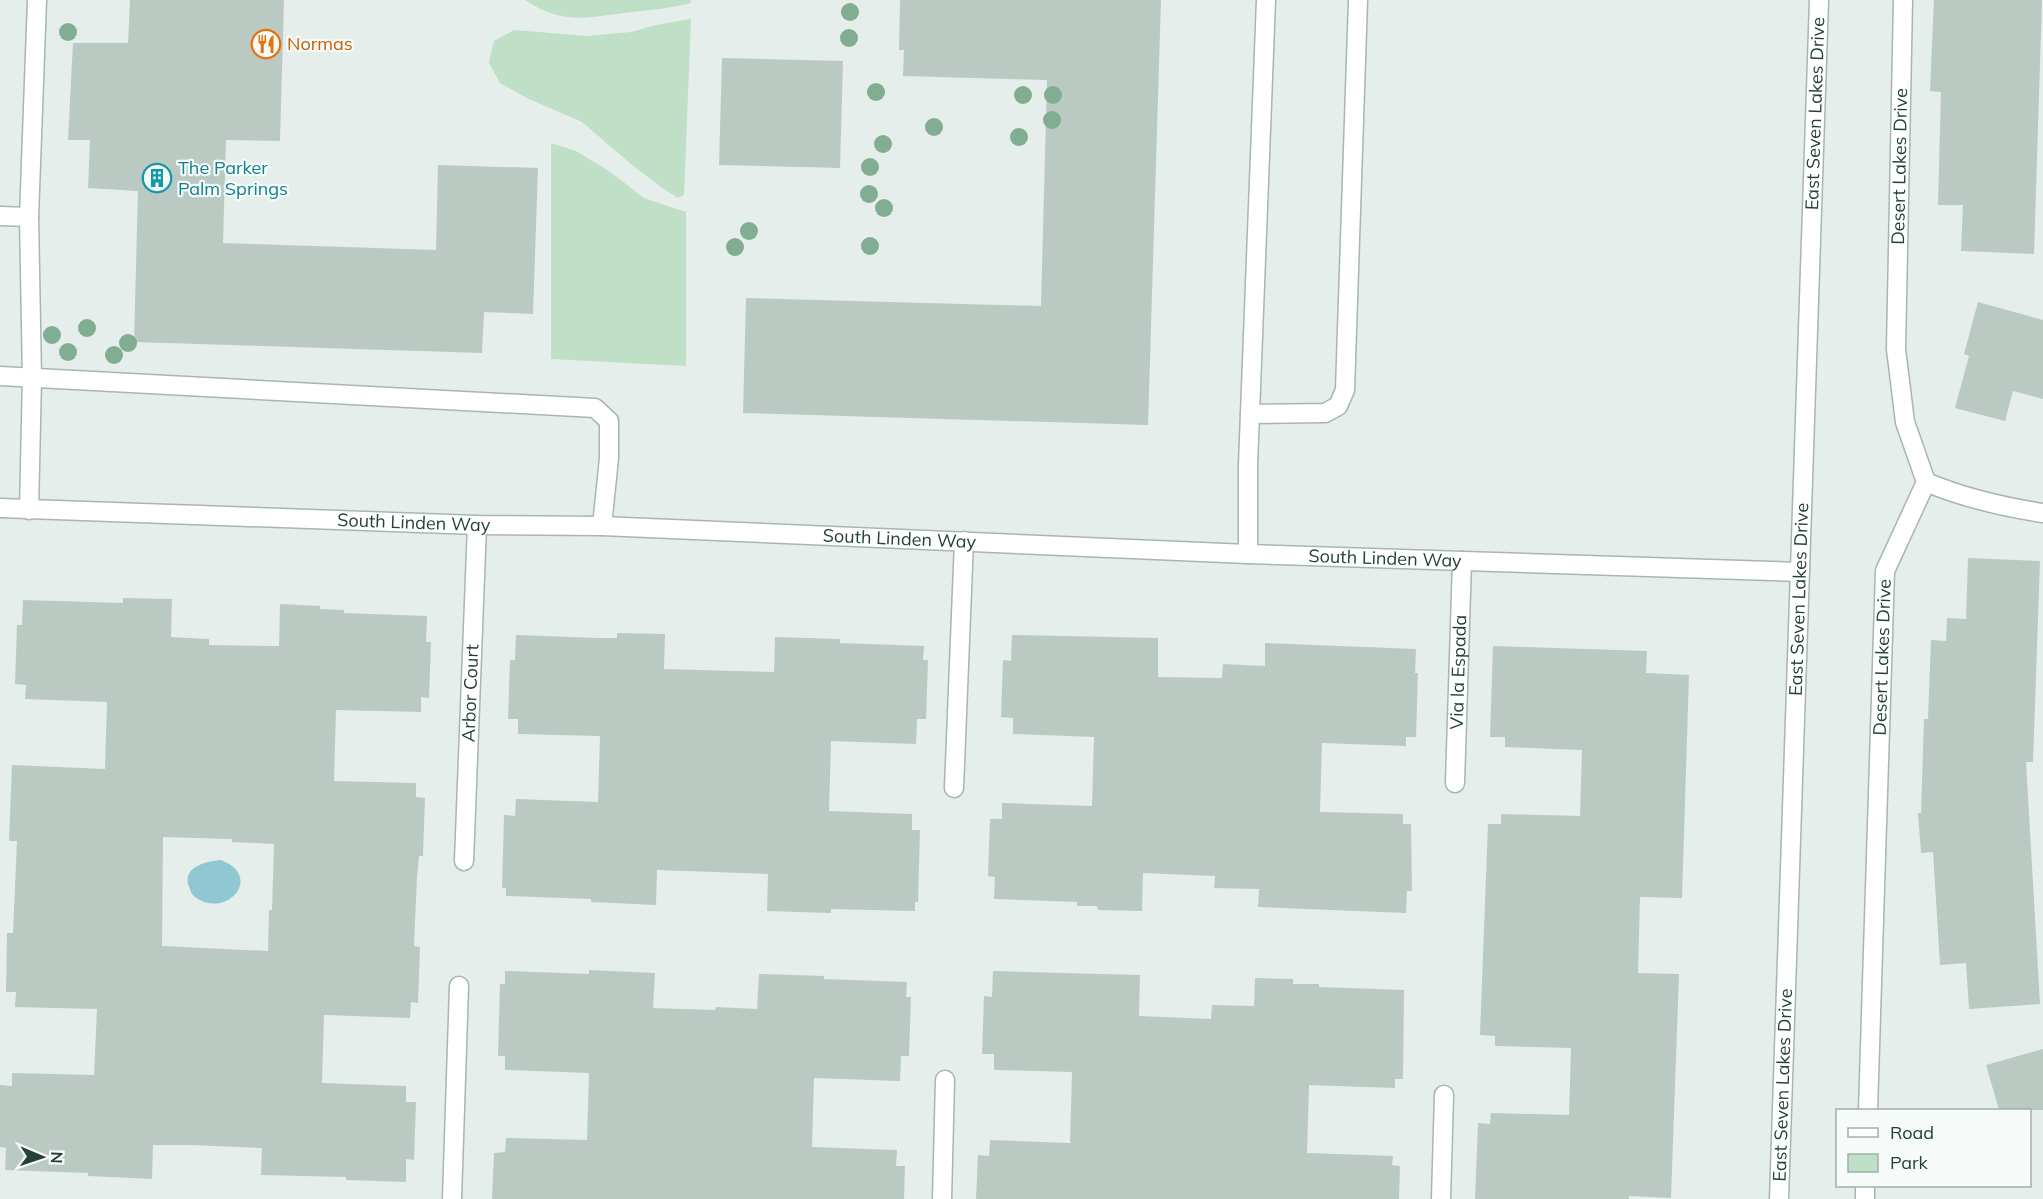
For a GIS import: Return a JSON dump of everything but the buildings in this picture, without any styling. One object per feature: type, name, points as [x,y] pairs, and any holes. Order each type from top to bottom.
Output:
[{"type":"street","points":[[29,510],[32,378],[29,217],[37,0]]},
{"type":"street","points":[[1248,554],[1250,414],[1266,0]]},
{"type":"street","points":[[1250,414],[1325,413],[1338,406],[1345,390],[1358,0]]},
{"type":"street","name":"East Seven Lakes Drive","points":[[1779,1199],[1820,0]]},
{"type":"street","name":"Desert Lakes Drive","points":[[1868,1109],[1885,571],[1926,482],[1905,422],[1896,349],[1903,0]]},
{"type":"street","points":[[0,216],[29,217]]},
{"type":"street","points":[[0,376],[595,408],[609,421],[609,458],[602,526]]},
{"type":"street","points":[[1926,482],[1955,494],[2043,513]]},
{"type":"street","name":"South Linden Way","points":[[0,508],[477,525],[602,526],[1248,554],[1800,572]]},
{"type":"street","name":"Arbor Court","points":[[464,861],[477,525]]},
{"type":"street","points":[[954,788],[964,541]]},
{"type":"street","name":"Via la Espada","points":[[1455,783],[1462,561]]},
{"type":"street","points":[[452,1199],[459,986]]},
{"type":"street","points":[[942,1199],[945,1080]]},
{"type":"street","points":[[1441,1199],[1444,1095]]},
{"type":"green space","points":[[525,0],[691,0],[691,3],[654,10],[577,18],[552,14]]},
{"type":"green space","points":[[691,19],[684,195],[678,198],[631,164],[582,122],[529,99],[500,83],[489,63],[494,41],[514,30],[587,36],[631,32]]},
{"type":"green space","points":[[551,143],[576,151],[609,171],[644,198],[686,212],[686,366],[551,359]]},
{"type":"water","points":[[221,860],[234,867],[240,876],[240,885],[236,894],[218,903],[207,903],[195,897],[188,884],[190,873],[204,863]]},
{"type":"place","name":"Normas","points":[[266,44]]},
{"type":"place","name":"The Parker Palm Springs","points":[[157,178]]}]
